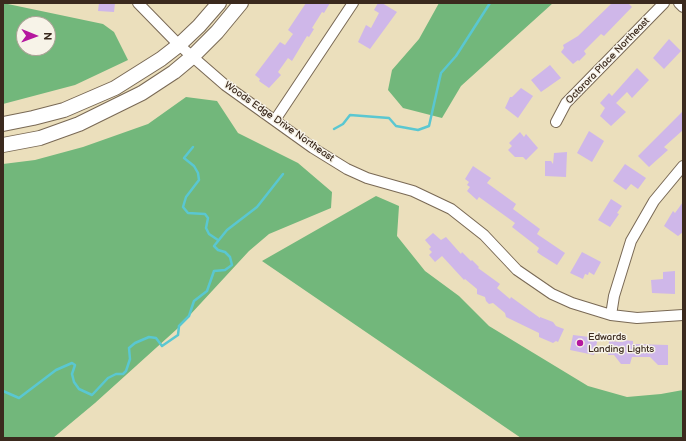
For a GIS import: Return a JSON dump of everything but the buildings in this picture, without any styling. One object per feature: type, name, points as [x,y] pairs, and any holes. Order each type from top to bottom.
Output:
[{"type":"main road","points":[[3,124],[50,114],[89,101],[115,88],[161,59],[179,45],[199,26],[219,3]]},
{"type":"main road","points":[[3,145],[40,138],[79,124],[142,93],[174,72],[192,57],[217,32],[241,3]]},
{"type":"street","name":"Woods Edge Drive Northeast","points":[[138,3],[179,45],[225,85],[325,157],[367,178],[413,192],[451,209],[484,235],[517,270],[552,294],[572,303],[611,315],[637,318],[683,315]]},
{"type":"street","points":[[275,120],[353,3]]},
{"type":"street","name":"Octorora Place Northeast","points":[[556,122],[566,103],[664,3]]},
{"type":"street","points":[[679,3],[683,7]]},
{"type":"street","points":[[611,315],[613,301],[631,241],[654,201],[683,166]]},
{"type":"green space","points":[[3,3],[103,24],[114,32],[128,60],[75,85],[3,104]]},
{"type":"green space","points":[[439,3],[553,3],[461,86],[442,118],[403,108],[388,90],[392,70],[419,39]]},
{"type":"green space","points":[[186,97],[217,101],[238,133],[298,163],[332,192],[331,208],[269,234],[249,251],[177,329],[95,403],[53,438],[3,438],[3,164],[35,160],[83,147],[148,124]]},
{"type":"green space","points":[[376,196],[399,206],[397,236],[425,271],[459,296],[489,326],[588,386],[627,397],[661,394],[683,390],[683,438],[521,438],[262,261]]},
{"type":"waterway","points":[[334,129],[343,124],[350,115],[389,118],[396,126],[418,130],[429,126],[441,73],[456,56],[490,3]]},
{"type":"waterway","points":[[193,147],[184,158],[194,166],[198,173],[199,180],[186,197],[183,207],[188,213],[205,214],[208,218],[206,228],[209,234],[218,240]]},
{"type":"waterway","points":[[3,391],[19,398],[56,370],[72,363],[75,365],[72,374],[74,382],[79,389],[92,395],[108,378],[116,374],[123,374],[126,371],[130,359],[129,348],[135,343],[149,337],[156,338],[162,346],[178,335],[179,326],[189,316],[194,301],[207,291],[214,271],[225,270],[232,265],[230,257],[225,252],[218,250],[214,246],[227,230],[257,207],[283,174]]},
{"type":"place","name":"Edwards Landing Lights","points":[[580,343]]}]
